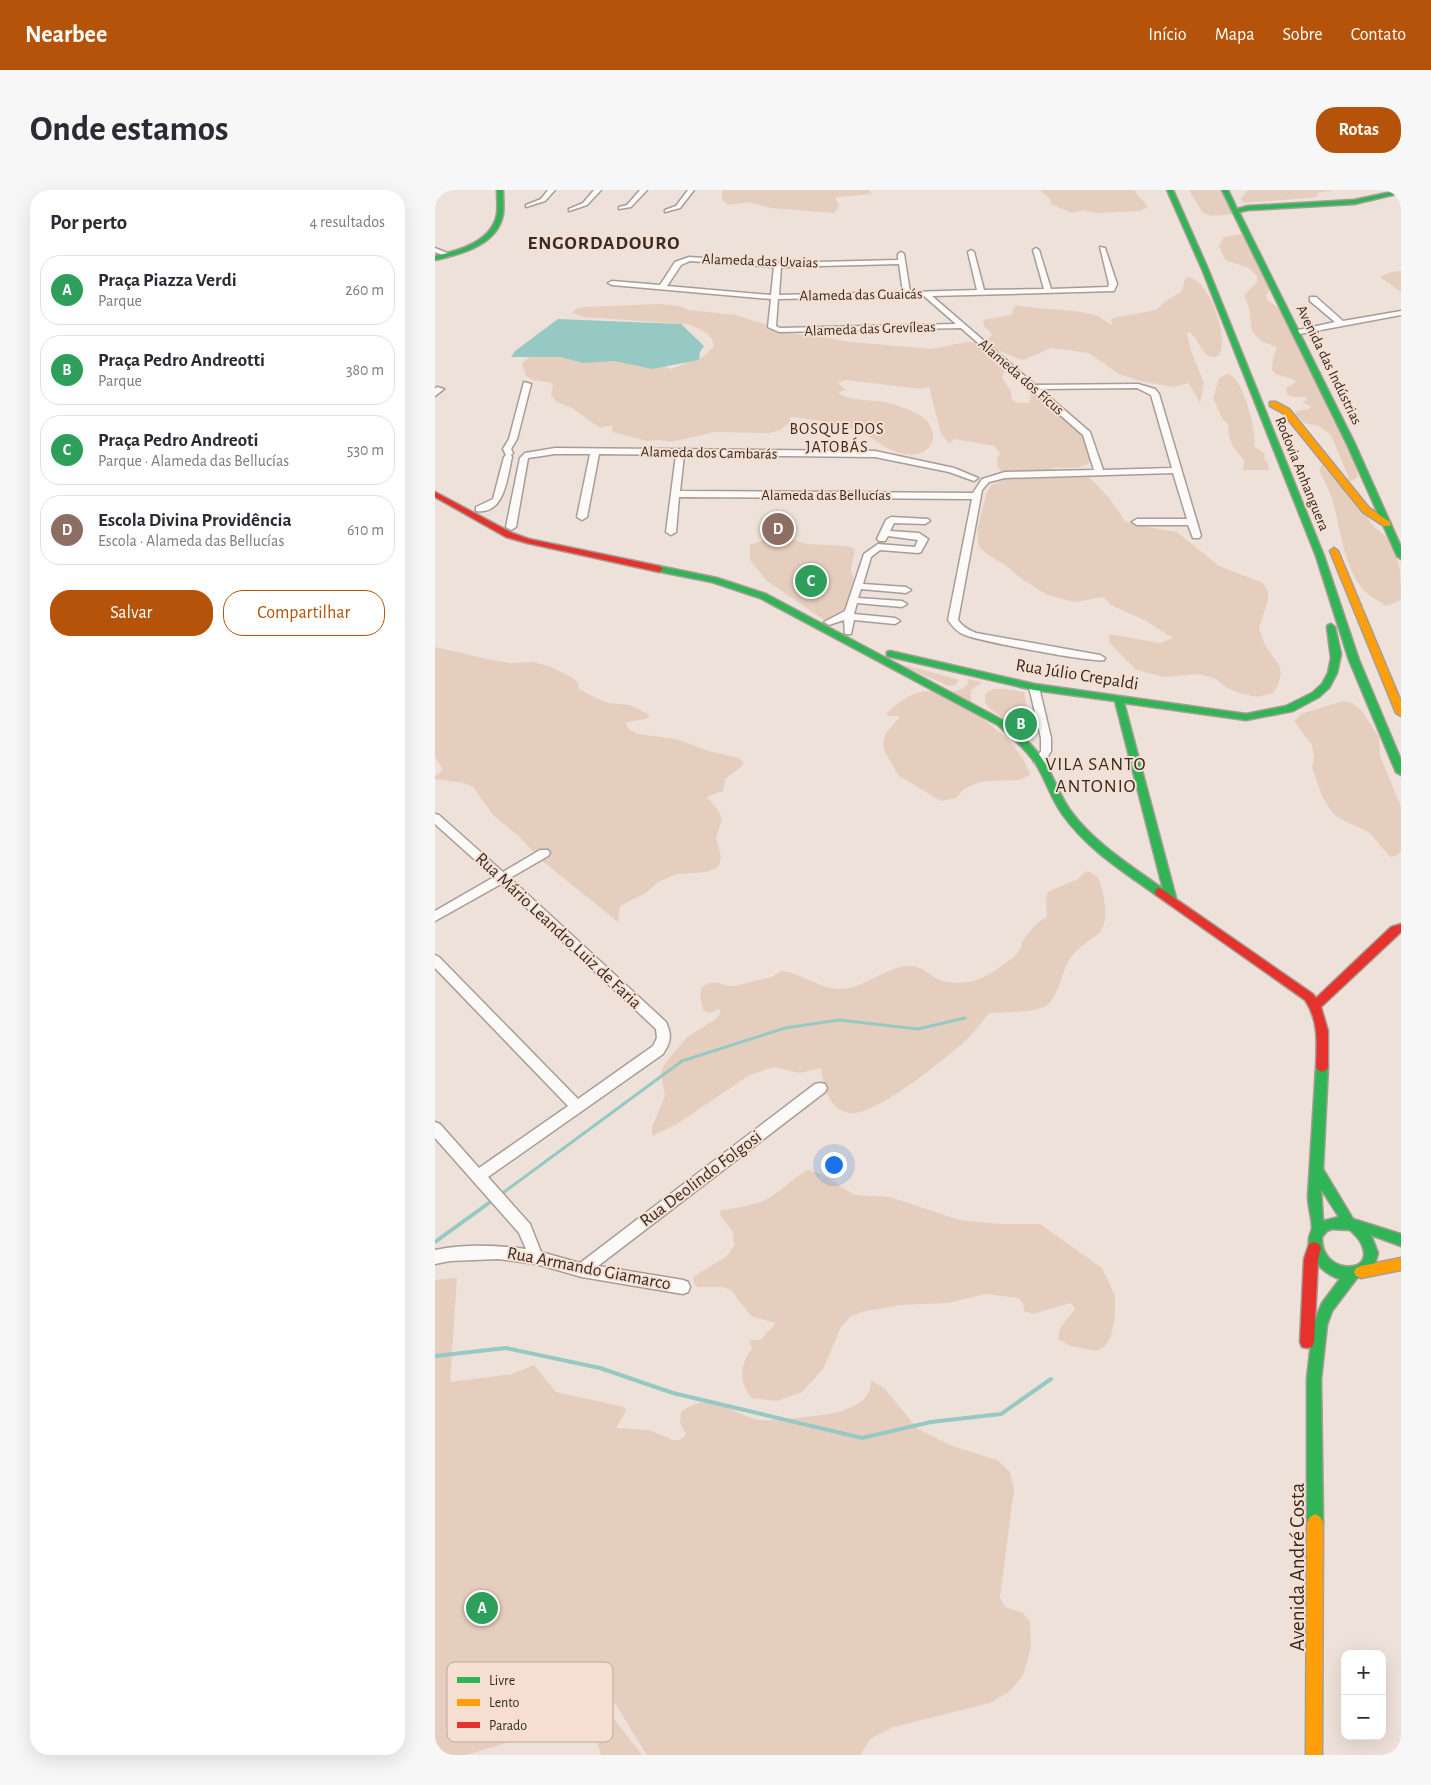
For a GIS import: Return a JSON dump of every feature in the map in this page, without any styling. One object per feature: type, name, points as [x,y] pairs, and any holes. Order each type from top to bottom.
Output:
[{"type":"main road","points":[[435,258],[470,247],[495,228],[499,216],[500,190]]},
{"type":"main road","name":"Rodovia Anhanguera","points":[[1170,190],[1205,269],[1320,556],[1354,660],[1401,772]]},
{"type":"main road","points":[[1182,190],[1192,210]]},
{"type":"main road","name":"Avenida das Indústrias","points":[[1225,190],[1347,436],[1401,556]]},
{"type":"main road","points":[[1237,211],[1248,208],[1354,202],[1401,191]]},
{"type":"main road","name":"Rodovia Anhanguera","points":[[1283,427],[1271,400],[1286,412],[1366,510],[1387,524]]},
{"type":"main road","name":"Rua Júlio Crepaldi","points":[[435,485],[511,527],[542,538],[719,574],[771,590],[875,647],[905,658],[1033,687],[1245,716],[1285,711],[1301,705],[1323,690],[1331,678],[1336,657],[1320,556]]},
{"type":"main road","points":[[435,494],[509,535],[527,541],[741,587],[786,606],[1001,723]]},
{"type":"main road","points":[[1387,524],[1401,530]]},
{"type":"main road","name":"Rodovia Anhanguera","points":[[1327,536],[1401,714]]},
{"type":"main road","points":[[888,661],[943,685],[962,685],[966,672]]},
{"type":"main road","points":[[983,689],[987,686],[1006,682]]},
{"type":"main road","points":[[1119,700],[1171,898]]},
{"type":"main road","points":[[982,703],[1001,723],[1021,739],[1039,762],[1051,787],[1067,813],[1085,834],[1136,874],[1309,997],[1321,1012],[1323,1043],[1317,1170],[1314,1184],[1314,1217],[1319,1229]]},
{"type":"main road","points":[[1136,874],[1149,875],[1162,864]]},
{"type":"main road","points":[[1316,1005],[1395,930],[1401,928]]},
{"type":"main road","points":[[1314,1379],[1320,1325],[1327,1307],[1357,1273],[1369,1267],[1373,1259],[1374,1250],[1371,1241],[1364,1233],[1352,1225],[1317,1170]]},
{"type":"main road","points":[[1314,1379],[1307,1354],[1311,1259],[1315,1234],[1319,1229],[1332,1222],[1352,1225],[1401,1240]]},
{"type":"main road","points":[[1314,1248],[1324,1264],[1332,1270],[1357,1273],[1401,1264]]},
{"type":"main road","name":"Avenida André Costa","points":[[1314,1379],[1316,1451],[1314,1755]]},
{"type":"street","points":[[528,206],[543,200],[552,190]]},
{"type":"street","points":[[571,210],[585,204],[598,190]]},
{"type":"street","points":[[621,208],[629,206],[644,190]]},
{"type":"street","points":[[667,211],[678,207],[691,190]]},
{"type":"street","name":"Alameda das Guaicás","points":[[612,283],[774,297],[1111,289],[1113,284],[1102,248]]},
{"type":"street","points":[[435,250],[448,255]]},
{"type":"street","points":[[1036,250],[1048,291]]},
{"type":"street","points":[[971,252],[981,293]]},
{"type":"street","name":"Alameda das Uvaias","points":[[662,288],[678,264],[689,259],[778,265],[902,258],[907,294]]},
{"type":"street","points":[[774,297],[778,265]]},
{"type":"street","name":"Alameda dos Fícus","points":[[926,294],[1087,434],[1099,472]]},
{"type":"street","name":"Alameda das Grevíleas","points":[[774,297],[772,327],[779,330],[962,326]]},
{"type":"street","points":[[1313,299],[1341,323]]},
{"type":"street","points":[[1297,333],[1312,328],[1401,313]]},
{"type":"street","points":[[479,509],[493,504],[497,500],[508,455],[507,449],[513,439],[527,384]]},
{"type":"street","points":[[1034,388],[1138,386],[1152,391],[1155,394],[1196,536]]},
{"type":"street","points":[[511,527],[523,453],[513,439]]},
{"type":"street","name":"Alameda dos Cambarás","points":[[508,455],[555,451],[875,454],[981,477]]},
{"type":"street","points":[[582,517],[595,452]]},
{"type":"street","points":[[671,532],[680,453]]},
{"type":"street","points":[[1099,658],[982,637],[966,633],[957,628],[953,620],[981,477],[1176,470]]},
{"type":"street","points":[[501,482],[519,482]]},
{"type":"street","name":"Alameda das Bellucías","points":[[675,494],[978,493]]},
{"type":"street","points":[[848,632],[848,615],[867,556],[878,547],[891,520],[925,521]]},
{"type":"street","points":[[1137,522],[1192,522]]},
{"type":"street","points":[[878,547],[915,550],[920,548],[923,539],[919,536],[885,532]]},
{"type":"street","points":[[857,586],[906,590]]},
{"type":"street","points":[[853,600],[902,604]]},
{"type":"street","points":[[829,622],[848,615],[895,621]]},
{"type":"street","points":[[1033,687],[1046,738],[1046,751],[1039,762]]},
{"type":"street","name":"Rua Mário Leandro Luiz de Faria","points":[[435,818],[661,1026],[665,1034],[664,1042],[658,1050],[578,1107]]},
{"type":"street","points":[[435,917],[544,853]]},
{"type":"street","points":[[435,960],[578,1107],[479,1176]]},
{"type":"street","name":"Rua Deolindo Folgosi","points":[[582,1270],[820,1088]]},
{"type":"street","points":[[435,1128],[525,1228],[536,1258]]},
{"type":"street","name":"Rua Armando Giamarco","points":[[435,1257],[450,1254],[498,1252],[536,1258],[582,1270],[683,1287]]},
{"type":"shaded area","points":[[723,190],[869,190],[872,194],[837,197],[839,205],[835,213],[771,208],[748,202],[729,205],[722,200]]},
{"type":"shaded area","points":[[1040,190],[1134,190],[1148,207],[1139,211],[1098,213],[1082,210],[1072,213],[1051,204],[1051,200]]},
{"type":"shaded area","points":[[1189,190],[1227,190],[1234,214],[1211,216],[1202,212]]},
{"type":"shaded area","points":[[1248,190],[1335,190],[1317,193],[1319,196],[1310,198],[1243,203],[1241,199]]},
{"type":"shaded area","points":[[1242,234],[1254,241],[1262,254],[1273,283],[1273,288],[1267,293],[1266,299],[1285,313],[1331,411],[1332,419],[1351,447],[1361,450],[1354,458],[1358,477],[1354,480],[1350,481],[1331,435],[1319,426],[1304,423],[1295,414],[1297,411],[1309,409],[1311,406],[1302,403],[1307,399],[1306,397],[1292,397],[1287,394],[1286,388],[1296,382],[1295,380],[1276,374],[1272,370],[1277,347],[1261,341],[1252,331],[1249,308],[1244,295],[1257,282],[1257,276],[1249,268],[1225,260],[1219,246],[1224,237]]},
{"type":"shaded area","points":[[1401,271],[1401,292],[1380,277],[1391,272]]},
{"type":"shaded area","points":[[1188,277],[1198,282],[1207,292],[1214,306],[1222,337],[1221,349],[1217,356],[1209,356],[1192,334],[1187,333],[1191,351],[1204,383],[1200,403],[1189,383],[1175,387],[1139,381],[1119,374],[1089,353],[1051,348],[1023,360],[998,350],[995,351],[1005,368],[1002,378],[1011,392],[1012,400],[1019,403],[1029,403],[1031,398],[1026,387],[1028,387],[1056,406],[1084,433],[1094,458],[1082,467],[1055,468],[1049,469],[1044,473],[1088,476],[1110,499],[1125,521],[1136,525],[1177,532],[1219,566],[1263,583],[1268,592],[1268,600],[1259,628],[1265,645],[1279,665],[1281,674],[1278,685],[1273,693],[1257,697],[1227,688],[1216,679],[1200,674],[1164,677],[1135,669],[1109,642],[1109,634],[1160,643],[1173,638],[1146,621],[1111,605],[1104,597],[1074,602],[1047,595],[979,547],[977,531],[987,492],[992,485],[1006,479],[997,464],[1000,453],[994,446],[954,439],[950,444],[941,434],[929,387],[921,389],[846,380],[838,383],[846,390],[838,392],[842,395],[854,399],[889,403],[921,416],[932,430],[933,438],[927,450],[911,455],[894,451],[856,430],[841,425],[792,417],[790,422],[780,430],[769,433],[715,432],[671,442],[647,441],[612,432],[612,425],[600,428],[572,408],[556,402],[551,394],[552,383],[533,380],[526,376],[522,364],[535,355],[545,354],[640,359],[671,369],[704,356],[714,347],[708,335],[690,325],[583,317],[572,313],[576,309],[584,307],[659,304],[680,306],[689,310],[735,315],[787,333],[850,342],[932,349],[966,342],[987,342],[992,334],[984,326],[983,320],[1011,315],[1015,305],[1085,313],[1097,316],[1112,325],[1111,320],[1113,318],[1156,310],[1182,291],[1185,278]]},
{"type":"shaded area","points":[[1227,374],[1233,377],[1239,384],[1244,394],[1251,418],[1255,447],[1265,454],[1264,459],[1269,470],[1243,470],[1244,460],[1232,444],[1228,430],[1229,425],[1223,420],[1213,398],[1219,378]]},
{"type":"shaded area","points":[[1322,465],[1368,517],[1373,526],[1391,544],[1399,566],[1401,600],[1386,606],[1367,593],[1353,574],[1344,550],[1332,498],[1319,470]]},
{"type":"shaded area","points":[[770,532],[806,544],[846,546],[855,549],[851,570],[856,585],[854,600],[844,613],[824,620],[767,581],[750,560],[750,544],[761,541]]},
{"type":"shaded area","points":[[435,647],[510,663],[533,662],[549,666],[573,678],[578,682],[579,689],[596,698],[608,703],[630,705],[650,715],[646,719],[627,722],[626,724],[629,729],[638,734],[676,739],[712,752],[739,758],[744,762],[741,767],[725,779],[723,791],[707,797],[718,810],[722,819],[716,838],[721,857],[719,866],[707,872],[677,874],[658,882],[647,892],[620,906],[618,922],[540,859],[519,836],[494,816],[473,787],[464,783],[435,779],[435,776],[442,771],[442,768],[435,757]]},
{"type":"shaded area","points":[[899,664],[957,679],[958,682],[955,685],[948,686]]},
{"type":"shaded area","points":[[968,679],[982,682],[971,690],[971,709],[1006,738],[1026,764],[1030,775],[1019,780],[977,783],[964,789],[956,798],[941,801],[898,775],[885,752],[883,744],[885,734],[899,718],[898,716],[887,716],[887,713],[911,695],[927,691],[957,691],[967,685]]},
{"type":"shaded area","points":[[993,689],[1024,692],[1034,741],[989,708],[985,702],[985,694]]},
{"type":"shaded area","points":[[1343,701],[1352,703],[1361,710],[1379,737],[1380,756],[1401,807],[1401,851],[1398,855],[1390,857],[1370,833],[1337,817],[1330,809],[1323,798],[1312,768],[1314,757],[1312,745],[1294,721],[1301,714]]},
{"type":"shaded area","points":[[1086,871],[1094,874],[1100,882],[1103,893],[1105,921],[1097,935],[1076,952],[1068,962],[1054,998],[1046,1006],[1026,1011],[989,1013],[967,1039],[926,1073],[891,1097],[860,1112],[849,1113],[836,1107],[825,1089],[821,1068],[800,1073],[773,1067],[748,1076],[677,1124],[652,1136],[652,1127],[665,1096],[661,1074],[664,1065],[687,1037],[716,1019],[721,1013],[719,1009],[710,1013],[703,1011],[700,995],[702,987],[711,983],[734,986],[772,977],[782,971],[796,974],[829,988],[845,989],[908,966],[921,968],[938,979],[947,982],[964,983],[975,981],[1007,962],[1020,950],[1029,931],[1047,916],[1046,897],[1048,892],[1078,879]]},
{"type":"shaded area","points":[[808,1170],[824,1175],[854,1195],[890,1197],[959,1220],[1000,1224],[1040,1224],[1102,1268],[1115,1296],[1115,1317],[1111,1336],[1105,1346],[1096,1351],[1071,1346],[1058,1339],[1060,1328],[1075,1309],[1071,1303],[1033,1314],[1024,1311],[1023,1303],[1018,1298],[985,1294],[948,1303],[900,1305],[861,1312],[850,1317],[841,1327],[823,1369],[802,1392],[777,1401],[752,1398],[744,1386],[742,1373],[745,1360],[752,1349],[750,1340],[761,1340],[775,1323],[751,1316],[731,1290],[722,1287],[697,1287],[693,1277],[727,1256],[734,1246],[733,1232],[720,1215],[721,1210],[738,1208],[765,1200]]},
{"type":"shaded area","points":[[457,1278],[450,1382],[512,1374],[534,1365],[556,1392],[624,1407],[626,1411],[616,1428],[649,1430],[673,1440],[680,1440],[686,1434],[680,1423],[681,1412],[691,1405],[711,1403],[759,1420],[829,1414],[847,1409],[863,1400],[869,1392],[871,1380],[885,1389],[918,1429],[952,1446],[997,1460],[1010,1472],[1014,1489],[1000,1598],[1005,1607],[1023,1613],[1030,1622],[1031,1647],[1023,1675],[1010,1691],[990,1703],[893,1727],[870,1739],[860,1755],[647,1755],[613,1701],[613,1662],[447,1662],[447,1742],[510,1742],[466,1755],[435,1755],[435,1280]]},
{"type":"shaded area","points":[[613,1718],[642,1755],[601,1755],[597,1742],[613,1742]]},
{"type":"water","points":[[558,319],[681,324],[704,346],[700,352],[699,360],[652,369],[615,361],[583,363],[561,357],[511,357],[515,351]]},
{"type":"waterway","points":[[500,1195],[682,1061],[785,1028],[839,1020],[918,1029],[965,1018]]},
{"type":"waterway","points":[[435,1242],[493,1200]]},
{"type":"waterway","points":[[435,1356],[506,1348],[600,1368],[673,1393],[862,1438],[931,1422],[1001,1414],[1051,1379]]},
{"type":"traffic: fast","points":[[435,258],[473,246],[489,235],[500,215],[500,190]]},
{"type":"traffic: fast","points":[[1170,190],[1205,269],[1320,556],[1354,660],[1401,772]]},
{"type":"traffic: fast","points":[[1225,190],[1351,444],[1401,556]]},
{"type":"traffic: fast","points":[[1237,211],[1248,208],[1354,202],[1401,191]]},
{"type":"traffic: fast","points":[[659,569],[714,580],[763,596],[1001,723],[1021,740],[1039,761],[1062,806],[1086,835],[1110,856],[1160,892]]},
{"type":"traffic: fast","points":[[1246,717],[1275,712],[1303,703],[1316,695],[1325,686],[1333,673],[1336,658],[1331,627]]},
{"type":"traffic: fast","points":[[890,654],[1034,687],[1246,717]]},
{"type":"traffic: fast","points":[[1119,700],[1171,898]]},
{"type":"traffic: fast","points":[[1319,1229],[1315,1212],[1315,1196],[1322,1067]]},
{"type":"traffic: fast","points":[[1317,1170],[1349,1223]]},
{"type":"traffic: fast","points":[[1355,1226],[1367,1240],[1372,1253],[1369,1263],[1362,1270],[1351,1274],[1339,1273],[1328,1266],[1318,1254],[1315,1237],[1322,1227],[1332,1223],[1343,1223],[1368,1228],[1401,1240]]},
{"type":"traffic: fast","points":[[1315,1522],[1314,1379],[1320,1325],[1327,1307],[1352,1274]]},
{"type":"traffic: slow","points":[[1273,404],[1286,411],[1366,510],[1387,524]]},
{"type":"traffic: slow","points":[[1334,551],[1401,713]]},
{"type":"traffic: slow","points":[[1361,1272],[1401,1264]]},
{"type":"traffic: slow","points":[[1314,1755],[1315,1522]]},
{"type":"traffic: jam","points":[[435,494],[509,535],[527,541],[659,569]]},
{"type":"traffic: jam","points":[[1160,892],[1309,997],[1321,1022],[1323,1039],[1322,1067]]},
{"type":"traffic: jam","points":[[1316,1005],[1395,930],[1401,928]]},
{"type":"traffic: jam","points":[[1307,1342],[1311,1259],[1314,1248]]},
{"type":"place","name":"Escola Divina Providência","points":[[778,529]]},
{"type":"place","name":"Praça Pedro Andreoti","points":[[811,581]]},
{"type":"place","name":"Praça Pedro Andreotti","points":[[1021,724]]},
{"type":"place","name":"Praça Piazza Verdi","points":[[482,1608]]},
{"type":"district","name":"ENGORDADOURO","points":[[604,243]]},
{"type":"district","name":"BOSQUE DOS JATOBÁS","points":[[837,438]]},
{"type":"district","name":"VILA SANTO ANTONIO","points":[[1096,775]]}]
